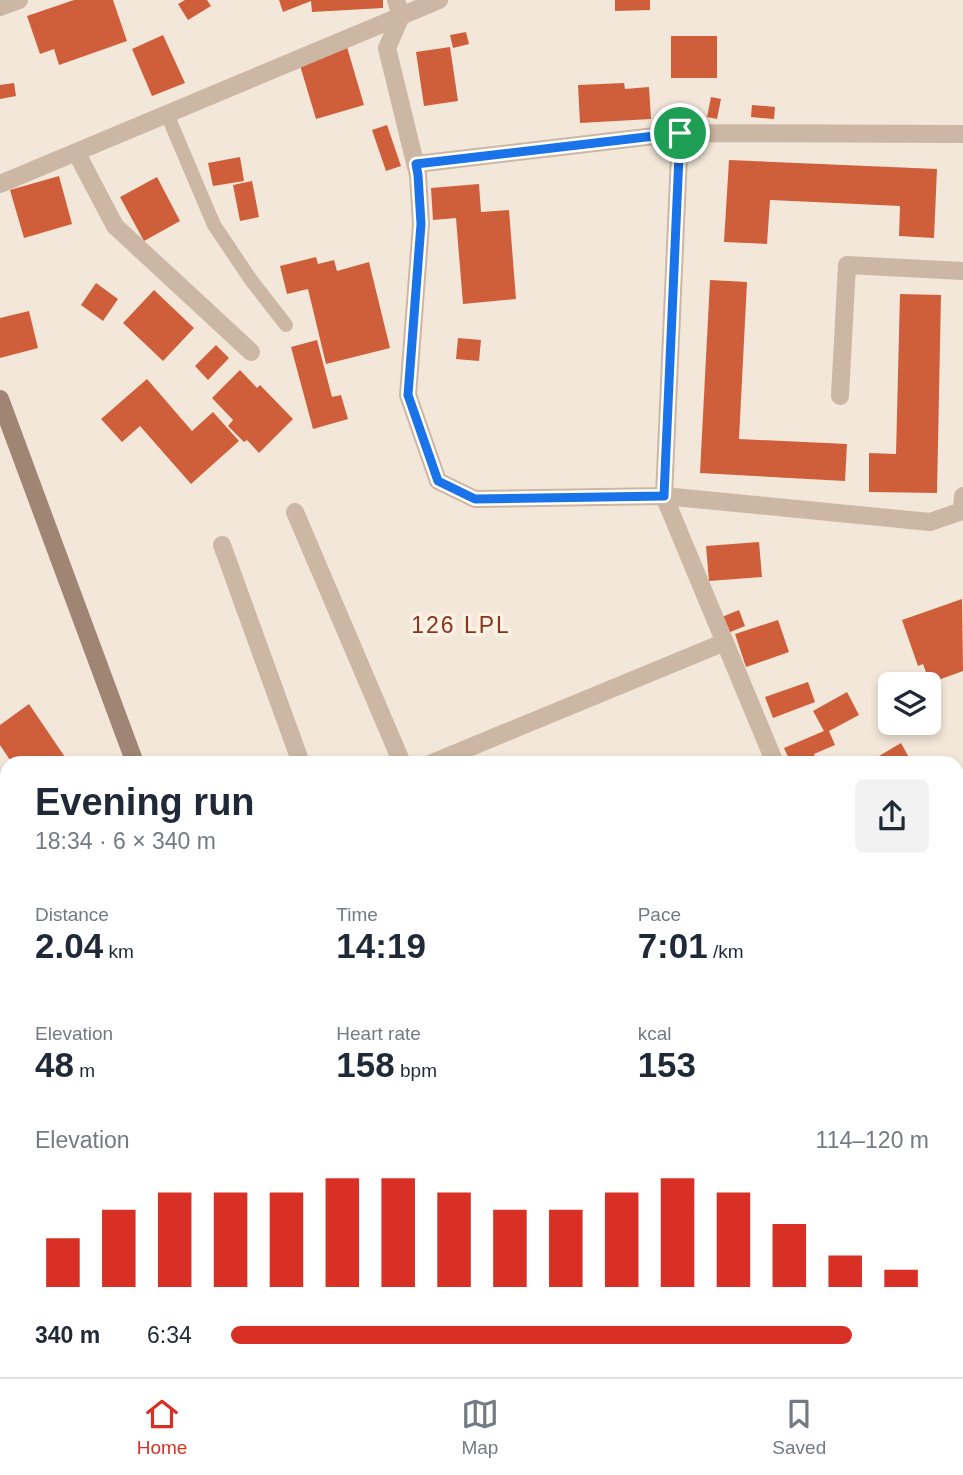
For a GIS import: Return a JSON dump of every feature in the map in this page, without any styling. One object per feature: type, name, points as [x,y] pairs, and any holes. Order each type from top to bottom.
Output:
[{"type":"street","points":[[0,7],[19,0]]},
{"type":"street","points":[[0,184],[167,114],[399,8],[439,0]]},
{"type":"street","points":[[399,8],[387,48],[416,164],[421,224],[408,395],[438,481],[475,499],[664,496],[930,522],[963,511],[963,496]]},
{"type":"street","points":[[416,164],[680,133],[963,134]]},
{"type":"street","points":[[680,133],[664,496],[772,756]]},
{"type":"street","points":[[76,152],[115,226],[251,352]]},
{"type":"street","points":[[840,396],[848,265],[963,271]]},
{"type":"street","points":[[0,399],[132,756]]},
{"type":"street","points":[[295,512],[399,756]]},
{"type":"street","points":[[222,545],[298,756]]},
{"type":"street","points":[[449,756],[725,642]]},
{"type":"lane","points":[[167,114],[215,225],[251,280],[286,325]]},
{"type":"building","points":[[74,0],[113,0],[127,41],[59,65],[54,49],[40,54],[27,16]]},
{"type":"building","points":[[185,0],[207,0],[211,6],[188,20],[178,4]]},
{"type":"building","points":[[279,0],[383,0],[383,8],[312,12],[311,1],[283,12]]},
{"type":"building","points":[[615,0],[650,0],[650,10],[615,11]]},
{"type":"building","points":[[466,32],[469,44],[453,48],[450,35]]},
{"type":"building","points":[[163,35],[185,83],[152,96],[132,49]]},
{"type":"building","points":[[671,36],[717,36],[717,78],[671,78]]},
{"type":"building","points":[[347,47],[364,105],[316,119],[299,62]]},
{"type":"building","points":[[450,47],[458,101],[424,106],[416,52]]},
{"type":"building","points":[[14,83],[16,96],[0,99],[0,85]]},
{"type":"building","points":[[624,83],[625,89],[649,87],[651,119],[580,123],[578,85]]},
{"type":"building","points":[[711,97],[721,99],[717,119],[707,117]]},
{"type":"building","points":[[752,105],[775,107],[774,119],[751,117]]},
{"type":"building","points":[[387,125],[401,166],[386,171],[372,130]]},
{"type":"building","points":[[240,157],[244,181],[213,186],[208,163]]},
{"type":"building","points":[[729,160],[937,169],[934,238],[899,236],[900,206],[770,200],[767,244],[724,242]]},
{"type":"building","points":[[59,176],[72,224],[24,238],[10,190]]},
{"type":"building","points":[[157,177],[180,221],[144,241],[120,197]]},
{"type":"building","points":[[252,181],[259,217],[240,221],[233,185]]},
{"type":"building","points":[[479,184],[481,212],[509,210],[516,299],[463,304],[456,218],[433,220],[431,188]]},
{"type":"building","points":[[316,257],[318,264],[334,260],[337,271],[369,262],[390,348],[326,364],[308,289],[287,294],[280,266]]},
{"type":"building","points":[[710,280],[747,282],[739,439],[847,444],[845,481],[700,473]]},
{"type":"building","points":[[96,283],[118,299],[103,321],[81,305]]},
{"type":"building","points":[[154,290],[194,328],[163,361],[123,323]]},
{"type":"building","points":[[900,294],[941,295],[937,493],[869,492],[869,453],[896,454]]},
{"type":"building","points":[[29,311],[38,348],[0,358],[0,318]]},
{"type":"building","points":[[458,338],[481,340],[479,361],[456,359]]},
{"type":"building","points":[[317,340],[332,397],[341,395],[348,419],[313,429],[291,347]]},
{"type":"building","points":[[216,345],[229,358],[208,380],[195,366]]},
{"type":"building","points":[[240,370],[257,388],[260,385],[293,419],[259,453],[228,426],[233,420],[212,398]]},
{"type":"building","points":[[147,379],[192,431],[213,412],[239,441],[191,484],[140,426],[122,442],[101,419]]},
{"type":"building","points":[[759,542],[762,577],[709,581],[706,546]]},
{"type":"building","points":[[962,599],[963,671],[941,679],[941,672],[926,672],[923,664],[918,666],[902,620]]},
{"type":"building","points":[[739,610],[745,626],[728,633],[722,617]]},
{"type":"building","points":[[778,620],[789,652],[746,667],[735,634]]},
{"type":"building","points":[[808,682],[815,702],[773,718],[765,697]]},
{"type":"building","points":[[847,692],[859,715],[829,731],[835,745],[815,756],[788,756],[784,748],[824,731],[813,711]]},
{"type":"building","points":[[29,704],[64,756],[7,756],[0,745],[0,725]]},
{"type":"building","points":[[901,743],[908,756],[879,756]]},
{"type":"district","name":"126 LPL","points":[[461,625]]},
{"type":"route","points":[[680,133],[664,496],[475,499],[438,481],[408,395],[421,224],[416,164],[680,133]]}]
